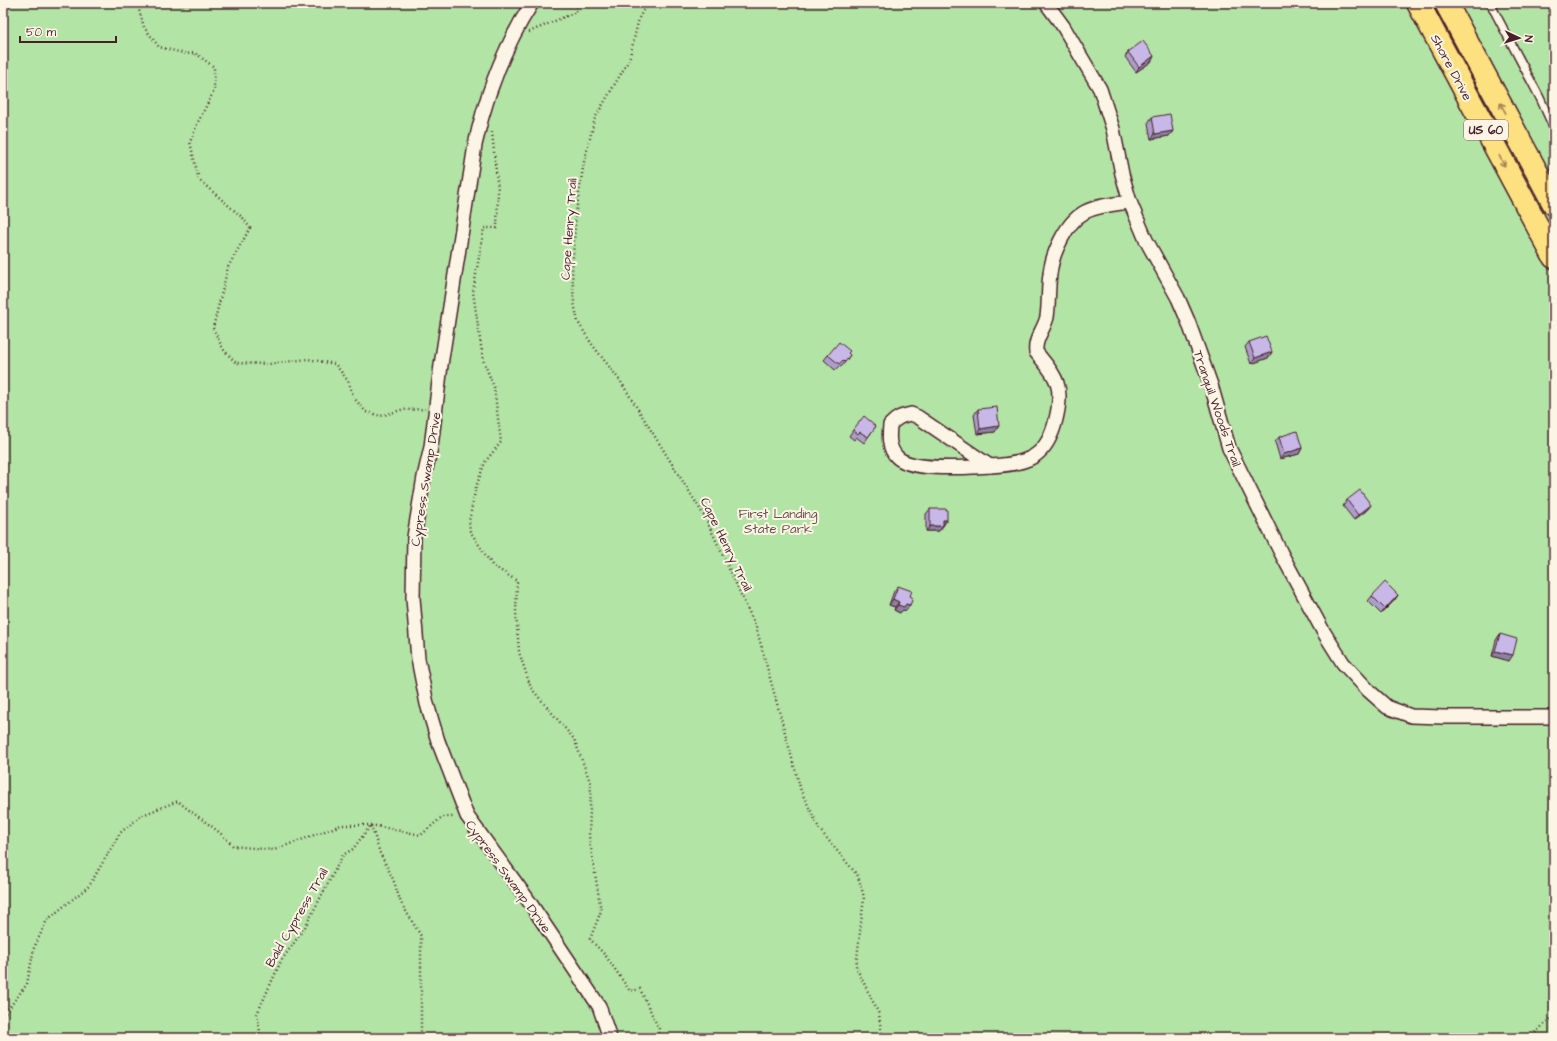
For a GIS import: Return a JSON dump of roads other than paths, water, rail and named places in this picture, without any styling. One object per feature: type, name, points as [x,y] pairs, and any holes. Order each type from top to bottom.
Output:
[{"type":"highway","name":"Shore Drive","points":[[1418,3],[1554,257]]},
{"type":"highway","name":"Shore Drive","points":[[1446,3],[1554,204]]},
{"type":"street","name":"Cypress Swamp Drive","points":[[532,3],[507,49],[493,80],[482,112],[475,145],[435,409],[431,447],[422,484],[414,537],[414,629],[427,704],[438,741],[467,816],[526,897],[599,1006],[610,1038]]},
{"type":"street","name":"Tranquil Woods Trail","points":[[1046,3],[1068,33],[1100,89],[1113,129],[1122,174],[1130,202],[1146,240],[1181,304],[1211,385],[1222,425],[1235,461],[1281,554],[1323,631],[1344,663],[1369,691],[1387,707],[1411,716],[1443,718],[1554,717]]},
{"type":"street","points":[[990,466],[918,416],[911,414],[903,415],[895,419],[890,425],[890,444],[898,458],[928,467],[990,466],[1022,463],[1041,452],[1048,443],[1054,427],[1059,392],[1053,374],[1036,352],[1035,347],[1047,318],[1050,275],[1058,244],[1076,218],[1085,212],[1096,207],[1130,202]]},
{"type":"lane","points":[[1490,3],[1540,98],[1554,130]]},
{"type":"park label","name":"First Landing State Park","points":[[778,520]]}]
